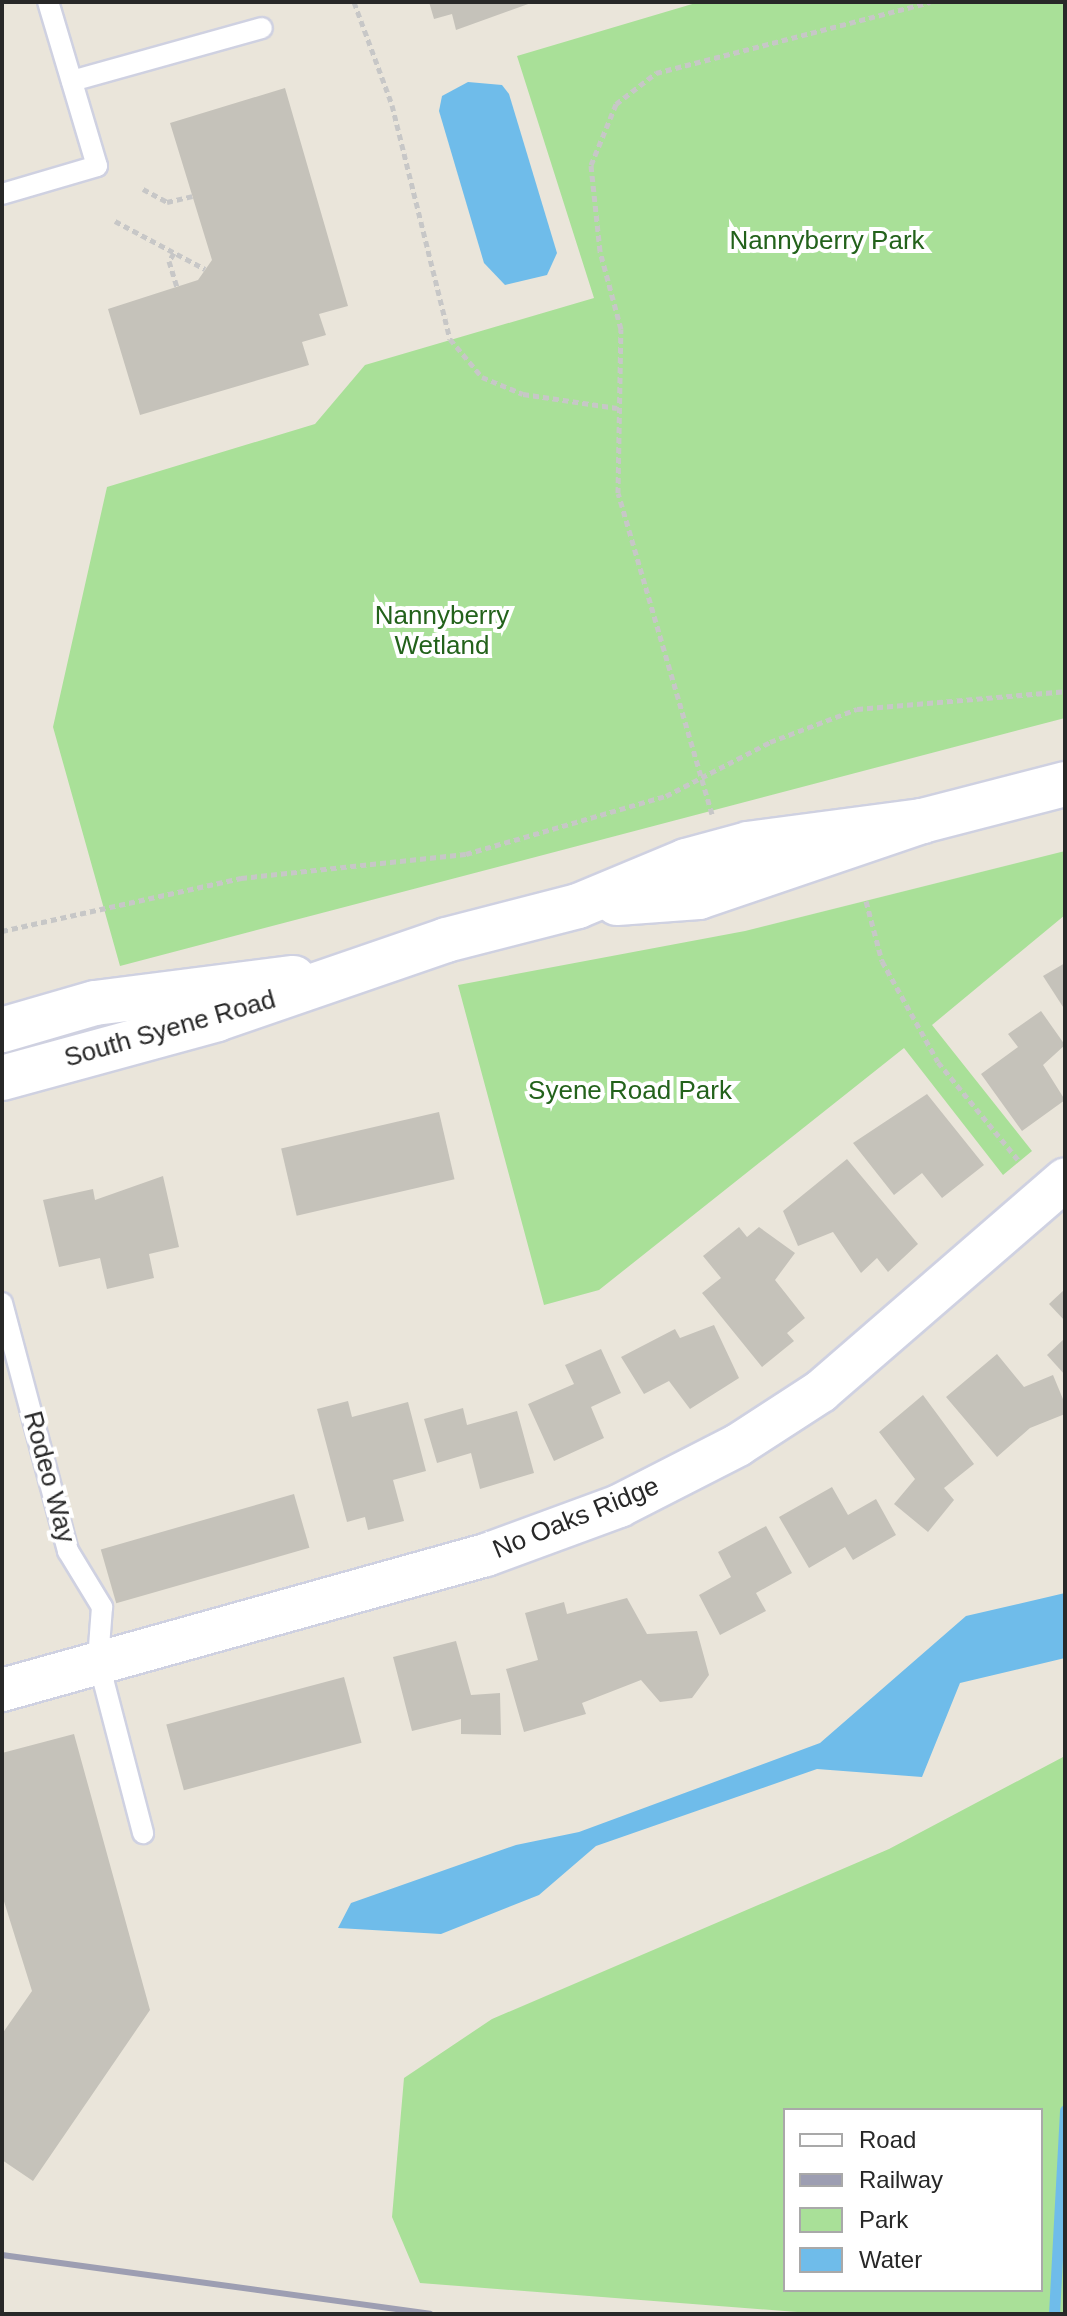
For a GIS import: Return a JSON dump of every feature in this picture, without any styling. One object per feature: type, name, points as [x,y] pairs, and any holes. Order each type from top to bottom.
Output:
[{"type":"street","name":"South Syene Road","points":[[2,1078],[229,1015],[336,975],[578,906],[686,861],[748,844],[922,821],[1065,784]]},
{"type":"street","name":"South Syene Road","points":[[2,1030],[95,1003],[209,984],[336,975]]},
{"type":"street","name":"No Oaks Ridge","points":[[2,1690],[98,1660],[486,1555],[619,1506],[738,1445],[821,1391],[1065,1180]]},
{"type":"lane","points":[[2,194],[97,166],[48,2]]},
{"type":"lane","points":[[72,81],[262,28]]},
{"type":"lane","name":"Rodeo Way","points":[[2,1303],[68,1551],[102,1607],[98,1660],[143,1833]]},
{"type":"path","points":[[354,2],[392,105],[450,339],[482,377],[523,394],[617,408]]},
{"type":"path","points":[[702,781],[618,493],[617,408],[621,329],[600,251],[591,165],[616,104],[656,73],[930,2]]},
{"type":"path","points":[[143,189],[167,202],[192,196]]},
{"type":"path","points":[[115,221],[205,269]]},
{"type":"path","points":[[174,253],[169,261],[177,287]]},
{"type":"path","points":[[2,931],[241,878],[466,854],[702,781],[770,742],[857,709],[1065,691]]},
{"type":"path","points":[[866,901],[882,961],[938,1062],[1019,1161]]},
{"type":"green space","points":[[699,2],[1065,2],[1065,718],[120,966],[53,727],[107,487],[315,424],[365,365],[594,298],[517,56]]},
{"type":"green space","name":"Syene Road Park","points":[[1065,851],[1065,915],[932,1025],[1032,1151],[1003,1175],[904,1048],[599,1290],[544,1305],[458,985],[745,931]]},
{"type":"green space","points":[[1065,1756],[1065,2314],[823,2314],[420,2283],[392,2217],[404,2078],[492,2019],[889,1849]]},
{"type":"water","points":[[468,82],[502,85],[509,94],[557,253],[547,275],[505,285],[484,263],[439,111],[442,96]]},
{"type":"water","points":[[1065,1593],[1065,1658],[960,1683],[922,1777],[817,1769],[596,1846],[539,1895],[441,1934],[338,1928],[351,1903],[516,1845],[579,1832],[820,1743],[966,1616]]},
{"type":"building","points":[[429,2],[531,3],[456,30],[452,14],[434,19]]},
{"type":"building","points":[[285,88],[348,306],[319,314],[326,335],[302,342],[309,365],[140,415],[108,309],[198,280],[212,260],[170,123]]},
{"type":"building","points":[[1065,963],[1065,1010],[1043,976]]},
{"type":"building","points":[[1041,1011],[1065,1045],[1043,1065],[1065,1100],[1022,1131],[981,1074],[1018,1047],[1008,1034]]},
{"type":"building","points":[[927,1094],[984,1165],[942,1198],[922,1173],[894,1195],[853,1143]]},
{"type":"building","points":[[439,1112],[455,1179],[297,1216],[281,1148]]},
{"type":"building","points":[[847,1159],[918,1244],[888,1272],[877,1258],[861,1273],[833,1232],[798,1246],[783,1211]]},
{"type":"building","points":[[163,1176],[179,1247],[149,1254],[154,1278],[107,1289],[100,1258],[59,1267],[43,1200],[93,1189],[95,1200]]},
{"type":"building","points":[[739,1227],[747,1237],[759,1227],[795,1253],[775,1280],[805,1318],[787,1333],[794,1341],[762,1367],[702,1293],[721,1278],[703,1256]]},
{"type":"building","points":[[1065,1289],[1065,1321],[1049,1304]]},
{"type":"building","points":[[714,1325],[739,1378],[690,1409],[669,1381],[644,1394],[621,1357],[675,1329],[680,1338]]},
{"type":"building","points":[[1065,1338],[1065,1375],[1047,1355]]},
{"type":"building","points":[[601,1349],[621,1393],[591,1407],[604,1438],[554,1461],[528,1404],[574,1384],[565,1365]]},
{"type":"building","points":[[997,1354],[1024,1387],[1053,1375],[1065,1404],[1065,1414],[1030,1428],[997,1457],[946,1397]]},
{"type":"building","points":[[923,1395],[974,1464],[944,1488],[954,1500],[928,1532],[894,1504],[915,1479],[879,1432]]},
{"type":"building","points":[[348,1401],[352,1417],[408,1402],[426,1471],[393,1480],[404,1521],[368,1530],[365,1517],[347,1522],[317,1409]]},
{"type":"building","points":[[463,1408],[467,1425],[517,1411],[534,1473],[480,1489],[471,1453],[437,1463],[424,1419]]},
{"type":"building","points":[[832,1487],[848,1515],[876,1499],[896,1535],[853,1560],[845,1547],[809,1568],[779,1517]]},
{"type":"building","points":[[294,1494],[309,1548],[116,1603],[101,1549]]},
{"type":"building","points":[[766,1526],[792,1573],[756,1593],[766,1611],[720,1635],[699,1595],[731,1577],[718,1552]]},
{"type":"building","points":[[627,1598],[647,1634],[697,1631],[709,1675],[692,1698],[660,1702],[641,1680],[582,1703],[586,1714],[524,1732],[506,1669],[538,1660],[525,1613],[564,1602],[567,1614]]},
{"type":"building","points":[[456,1641],[471,1695],[500,1693],[501,1735],[461,1734],[461,1719],[412,1731],[393,1657]]},
{"type":"building","points":[[344,1677],[362,1743],[184,1790],[166,1725]]},
{"type":"building","points":[[74,1734],[150,2010],[33,2181],[2,2160],[2,2034],[32,1991],[2,1895],[2,1753]]},
{"type":"waterway","points":[[1054,2314],[1065,2110]]},
{"type":"railway","points":[[2,2255],[430,2314]]},
{"type":"park label","name":"Nannyberry Park","points":[[827,241]]},
{"type":"park label","name":"Nannyberry Wetland","points":[[442,631]]}]
